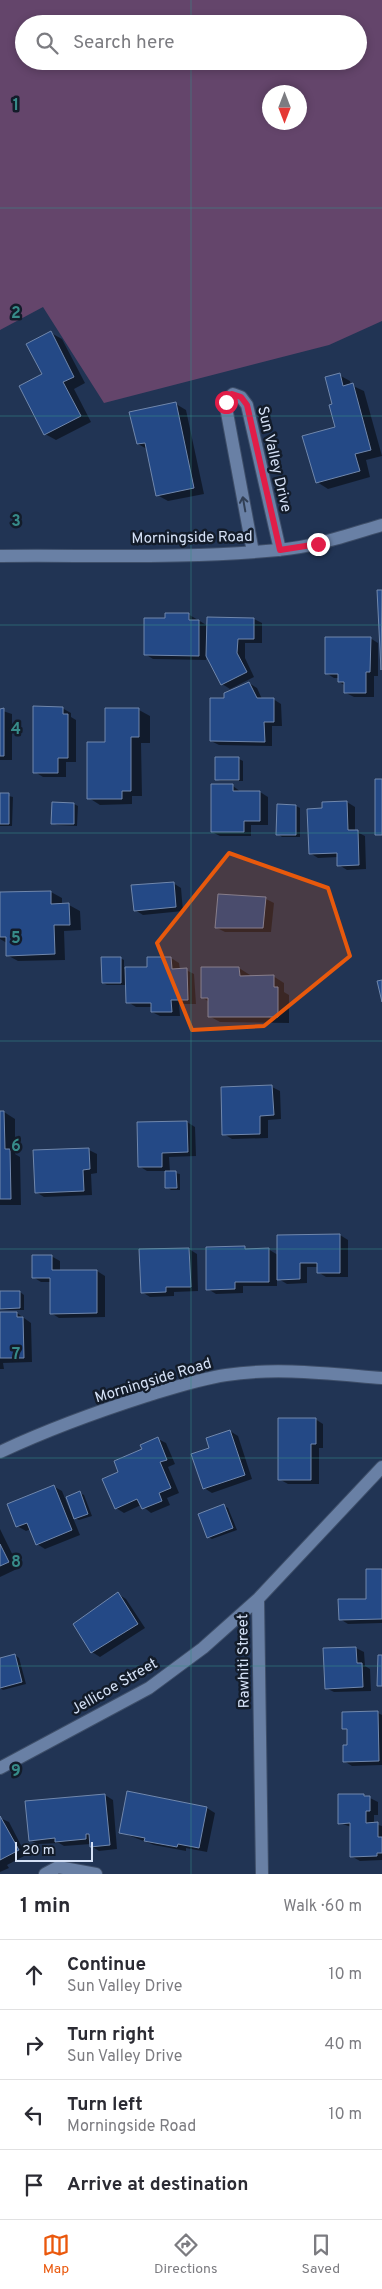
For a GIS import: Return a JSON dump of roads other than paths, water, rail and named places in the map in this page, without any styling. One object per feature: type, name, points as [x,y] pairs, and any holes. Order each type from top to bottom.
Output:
[{"type":"street","name":"Sun Valley Drive","points":[[253,552],[226,402],[232,394],[241,397],[247,405],[280,550]]},
{"type":"street","name":"Morningside Road","points":[[0,556],[280,550],[318,544],[382,525]]},
{"type":"street","name":"Morningside Road","points":[[0,1452],[40,1433],[127,1402],[187,1383],[227,1374],[266,1372],[382,1378]]},
{"type":"street","name":"Rawhiti Street","points":[[262,1874],[258,1599],[382,1466]]},
{"type":"street","name":"Jellicoe Street","points":[[0,1768],[149,1688],[203,1648],[258,1599]]},
{"type":"street","points":[[45,1874],[58,1867],[96,1874]]}]
